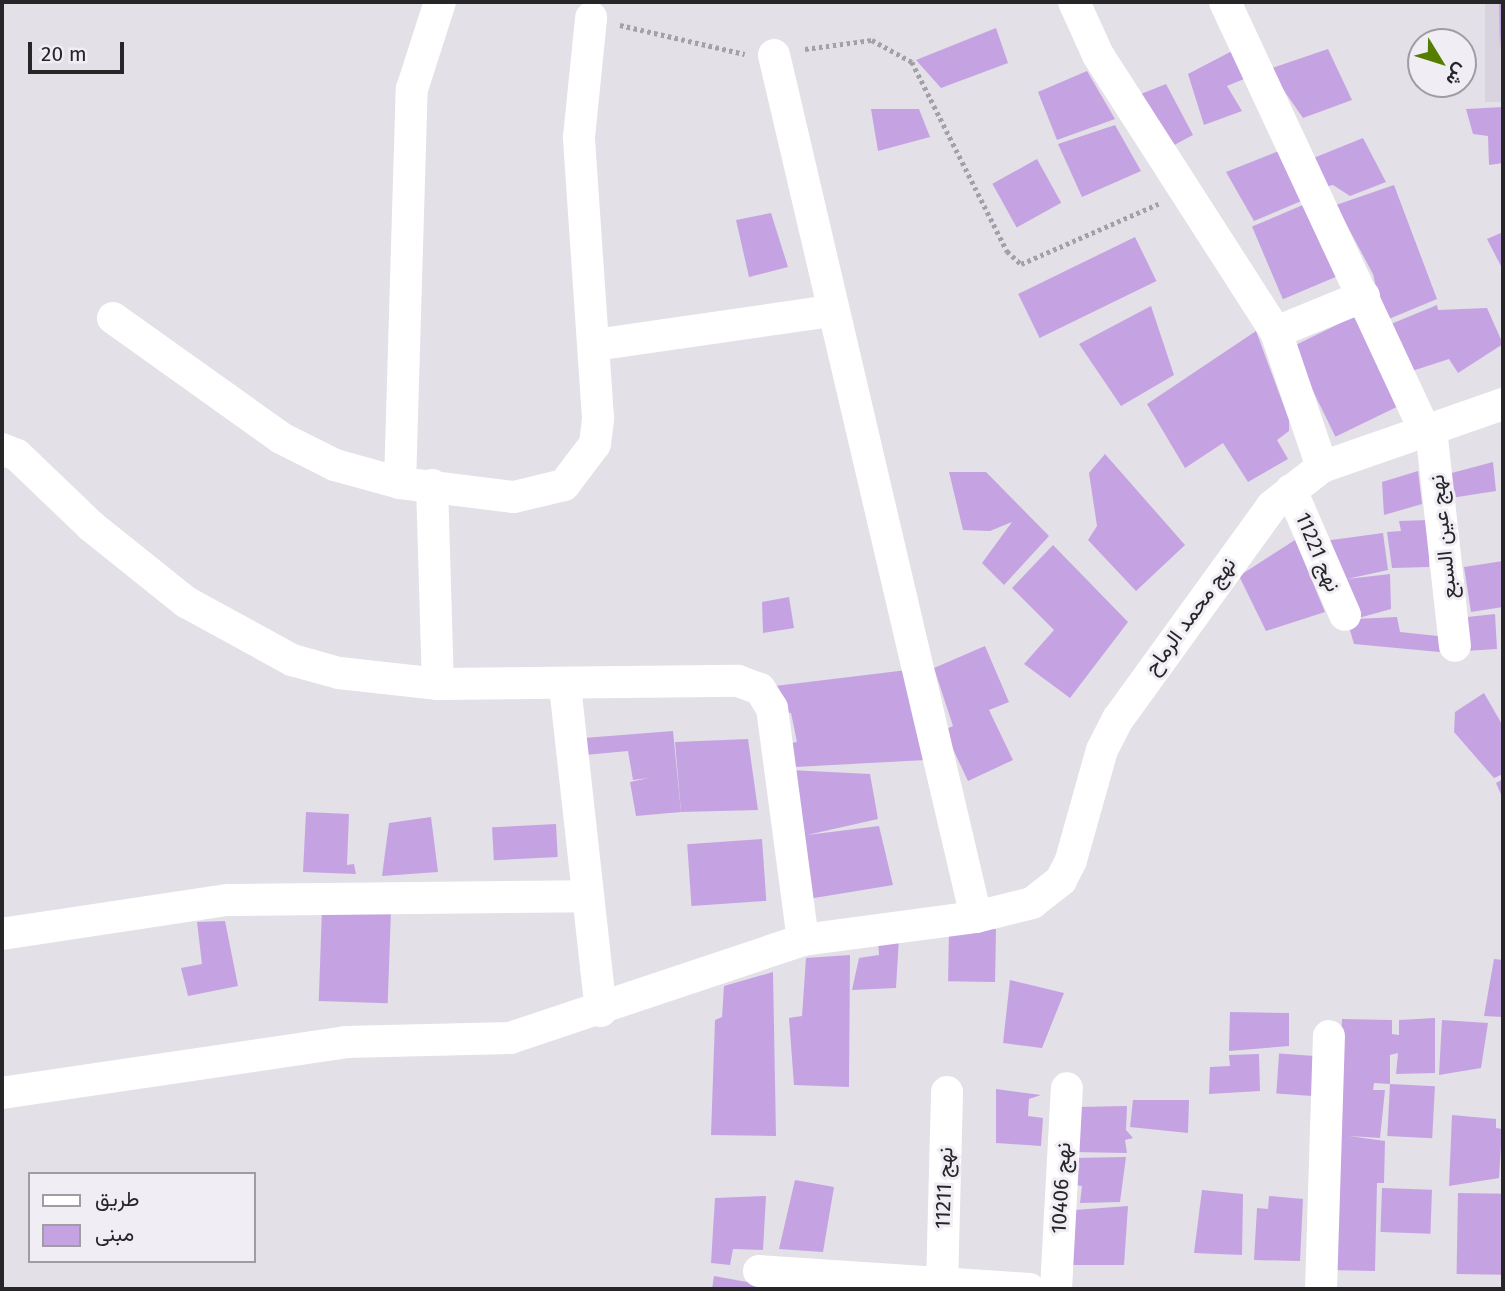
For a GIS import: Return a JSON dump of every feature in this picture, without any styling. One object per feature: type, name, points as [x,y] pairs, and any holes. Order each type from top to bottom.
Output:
[{"type":"street","points":[[400,483],[412,89],[440,2]]},
{"type":"street","points":[[1074,2],[1098,55],[1276,332],[1322,467]]},
{"type":"street","name":"نهج عين السبع","points":[[1225,2],[1428,430],[1455,646]]},
{"type":"street","points":[[113,318],[281,438],[335,464],[400,483],[514,497],[564,485],[595,444],[595,345],[579,137],[591,18]]},
{"type":"street","points":[[774,55],[830,312],[976,917]]},
{"type":"street","points":[[1276,332],[1364,296]]},
{"type":"street","points":[[595,345],[830,312]]},
{"type":"street","name":"نهج محمد الرماح","points":[[2,1093],[346,1042],[510,1038],[601,1011],[803,940],[976,917],[1032,903],[1061,880],[1118,719],[1254,526],[1291,490],[1322,467],[1503,404]]},
{"type":"street","points":[[2,449],[48,481],[91,526],[186,603],[238,635],[339,673],[438,684],[565,686],[738,681],[760,689],[772,708],[803,940]]},
{"type":"street","points":[[432,485],[438,684]]},
{"type":"street","name":"نهج 11221","points":[[1291,490],[1345,615]]},
{"type":"street","points":[[565,686],[584,896],[601,1011]]},
{"type":"street","points":[[2,934],[228,900],[584,896]]},
{"type":"street","points":[[1321,1289],[1329,1035]]},
{"type":"street","name":"نهج 10406","points":[[1056,1289],[1067,1087]]},
{"type":"street","name":"نهج 11211","points":[[942,1285],[947,1092]]},
{"type":"street","points":[[758,1271],[1029,1289]]},
{"type":"path","points":[[591,18],[729,52],[774,55],[872,40],[912,62],[1007,251],[1021,264],[1184,191]]},
{"type":"shaded area","points":[[1485,2],[1503,2],[1503,102],[1485,102]]},
{"type":"building","points":[[1499,2],[1503,2],[1500,50]]},
{"type":"building","points":[[996,28],[1008,63],[941,88],[916,60]]},
{"type":"building","points":[[1328,49],[1352,100],[1303,118],[1269,69]]},
{"type":"building","points":[[1234,50],[1244,79],[1227,86],[1242,111],[1204,125],[1188,74]]},
{"type":"building","points":[[1087,71],[1115,119],[1057,140],[1038,92]]},
{"type":"building","points":[[1166,84],[1193,135],[1163,151],[1131,98]]},
{"type":"building","points":[[1503,107],[1503,163],[1489,165],[1488,136],[1473,134],[1466,109]]},
{"type":"building","points":[[871,109],[919,109],[930,137],[878,151]]},
{"type":"building","points":[[1115,125],[1141,171],[1082,197],[1058,144]]},
{"type":"building","points":[[1363,138],[1386,182],[1350,196],[1333,185],[1320,188],[1311,159]]},
{"type":"building","points":[[1279,151],[1306,199],[1254,221],[1226,172]]},
{"type":"building","points":[[1037,159],[1061,203],[1017,227],[992,184]]},
{"type":"building","points":[[1394,185],[1437,299],[1384,321],[1373,274],[1336,205]]},
{"type":"building","points":[[1310,202],[1341,275],[1283,299],[1252,227]]},
{"type":"building","points":[[771,213],[788,267],[749,277],[736,220]]},
{"type":"building","points":[[1503,232],[1503,270],[1487,239]]},
{"type":"building","points":[[1135,237],[1156,281],[1040,338],[1018,294]]},
{"type":"building","points":[[1437,305],[1438,310],[1487,308],[1503,344],[1458,373],[1449,359],[1409,372],[1391,324]]},
{"type":"building","points":[[1151,306],[1174,375],[1121,406],[1079,344]]},
{"type":"building","points":[[1359,314],[1403,404],[1335,437],[1292,347]]},
{"type":"building","points":[[1256,331],[1289,420],[1289,431],[1277,440],[1288,459],[1248,482],[1223,443],[1185,468],[1147,404]]},
{"type":"building","points":[[1105,454],[1185,545],[1136,591],[1088,540],[1097,526],[1089,473]]},
{"type":"building","points":[[1493,462],[1496,491],[1451,498],[1448,474]]},
{"type":"building","points":[[1418,471],[1422,504],[1384,515],[1382,482]]},
{"type":"building","points":[[949,472],[986,472],[1049,536],[1004,585],[982,563],[1012,522],[990,531],[963,530]]},
{"type":"building","points":[[1429,520],[1429,567],[1392,568],[1387,532],[1401,531],[1399,521]]},
{"type":"building","points":[[1383,533],[1388,570],[1347,579],[1390,574],[1391,609],[1355,619],[1397,617],[1400,632],[1447,637],[1450,653],[1354,644],[1324,541]]},
{"type":"building","points":[[1295,540],[1325,612],[1266,631],[1239,576]]},
{"type":"building","points":[[1053,545],[1128,622],[1070,698],[1024,664],[1054,630],[1012,588]]},
{"type":"building","points":[[1503,561],[1503,607],[1471,612],[1464,567]]},
{"type":"building","points":[[789,597],[794,628],[763,633],[762,602]]},
{"type":"building","points":[[1495,614],[1497,649],[1465,651],[1458,618]]},
{"type":"building","points":[[985,646],[1009,702],[989,710],[1013,760],[968,781],[944,730],[953,726],[934,668]]},
{"type":"building","points":[[907,670],[926,760],[795,767],[784,744],[797,742],[791,713],[778,711],[775,686]]},
{"type":"building","points":[[1484,693],[1503,726],[1503,774],[1494,778],[1454,732],[1455,712]]},
{"type":"building","points":[[673,731],[681,812],[636,816],[630,782],[649,778],[633,780],[628,751],[574,756],[571,739]]},
{"type":"building","points":[[748,739],[758,810],[681,812],[675,742]]},
{"type":"building","points":[[789,770],[870,774],[878,819],[807,835],[879,826],[893,885],[808,899]]},
{"type":"building","points":[[1503,779],[1503,799],[1496,783]]},
{"type":"building","points":[[306,812],[349,814],[347,865],[354,864],[356,874],[303,872]]},
{"type":"building","points":[[431,817],[438,872],[382,876],[389,823]]},
{"type":"building","points":[[556,824],[558,857],[494,860],[492,827]]},
{"type":"building","points":[[762,839],[766,901],[692,906],[687,844]]},
{"type":"building","points":[[322,908],[391,910],[388,1003],[319,1001]]},
{"type":"building","points":[[225,921],[238,986],[188,996],[181,968],[202,964],[197,922]]},
{"type":"building","points":[[949,928],[996,929],[995,982],[948,981]]},
{"type":"building","points":[[899,938],[896,988],[852,990],[859,958],[879,955],[878,939]]},
{"type":"building","points":[[850,955],[849,1087],[794,1085],[789,1018],[802,1016],[806,958]]},
{"type":"building","points":[[1494,959],[1503,960],[1503,1017],[1484,1016]]},
{"type":"building","points":[[773,972],[776,1136],[711,1135],[715,1020],[722,1017],[724,986]]},
{"type":"building","points":[[1010,980],[1064,993],[1042,1048],[1003,1043]]},
{"type":"building","points":[[1230,1012],[1289,1013],[1289,1046],[1229,1051]]},
{"type":"building","points":[[1435,1018],[1435,1073],[1396,1074],[1398,1053],[1390,1055],[1390,1084],[1374,1083],[1373,1090],[1385,1090],[1380,1138],[1349,1136],[1385,1141],[1384,1183],[1377,1183],[1375,1271],[1328,1270],[1342,1019],[1392,1020],[1392,1034],[1399,1035],[1399,1020]]},
{"type":"building","points":[[1442,1020],[1488,1023],[1481,1068],[1439,1075]]},
{"type":"building","points":[[1279,1053],[1315,1056],[1312,1096],[1276,1093]]},
{"type":"building","points":[[1259,1054],[1260,1091],[1209,1094],[1210,1067],[1230,1066],[1229,1055]]},
{"type":"building","points":[[1390,1084],[1435,1086],[1432,1138],[1387,1136]]},
{"type":"building","points":[[996,1089],[1041,1095],[1029,1099],[1028,1116],[1043,1118],[1041,1146],[996,1143]]},
{"type":"building","points":[[1133,1100],[1189,1100],[1188,1133],[1130,1127]]},
{"type":"building","points":[[1127,1106],[1126,1130],[1133,1138],[1125,1140],[1127,1153],[1073,1152],[1077,1107]]},
{"type":"building","points":[[1452,1115],[1496,1119],[1496,1128],[1502,1129],[1499,1178],[1449,1186]]},
{"type":"building","points":[[1126,1157],[1120,1202],[1080,1203],[1082,1186],[1069,1184],[1073,1158]]},
{"type":"building","points":[[795,1180],[834,1187],[823,1252],[779,1249]]},
{"type":"building","points":[[1382,1188],[1432,1190],[1430,1234],[1380,1232]]},
{"type":"building","points":[[1202,1190],[1243,1194],[1242,1255],[1194,1253]]},
{"type":"building","points":[[1458,1193],[1503,1194],[1502,1275],[1457,1274]]},
{"type":"building","points":[[766,1196],[763,1250],[733,1249],[730,1265],[711,1263],[715,1198]]},
{"type":"building","points":[[1269,1196],[1303,1199],[1300,1261],[1254,1260],[1257,1208],[1268,1209]]},
{"type":"building","points":[[1128,1206],[1124,1265],[1070,1265],[1075,1210]]},
{"type":"building","points":[[714,1276],[758,1284],[757,1289],[712,1289]]}]
